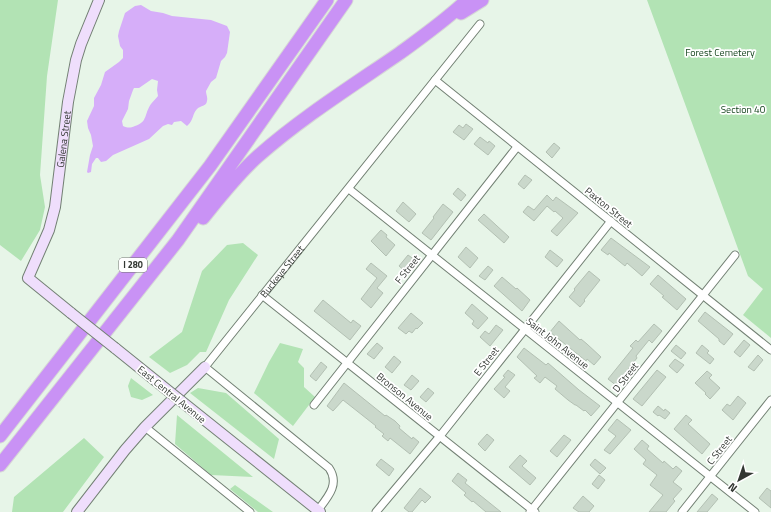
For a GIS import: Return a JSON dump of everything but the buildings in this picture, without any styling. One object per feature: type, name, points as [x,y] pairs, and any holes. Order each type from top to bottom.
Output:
[{"type":"highway","points":[[178,240],[192,233],[234,180],[286,133],[412,44],[452,14],[467,0]]},
{"type":"highway","points":[[412,44],[482,0]]},
{"type":"highway","name":"I 280","points":[[0,436],[201,177],[325,1]]},
{"type":"highway","name":"I 280","points":[[0,465],[178,240],[344,2]]},
{"type":"street","name":"Galena Street","points":[[28,278],[48,230],[55,207],[68,102],[76,60],[99,0]]},
{"type":"street","name":"Buckeye Street","points":[[77,512],[125,450],[145,427],[205,366],[349,189],[480,24]]},
{"type":"street","name":"Paxton Street","points":[[435,80],[771,350]]},
{"type":"street","name":"F Street","points":[[314,405],[517,146]]},
{"type":"street","name":"Saint John Avenue","points":[[349,189],[756,512]]},
{"type":"street","name":"E Street","points":[[376,512],[440,436],[524,328],[611,221]]},
{"type":"street","name":"D Street","points":[[532,511],[735,255]]},
{"type":"street","name":"East Central Avenue","points":[[28,278],[317,511],[329,496],[333,487],[334,478],[329,468],[205,366]]},
{"type":"street","name":"Bronson Avenue","points":[[262,295],[532,511]]},
{"type":"street","name":"C Street","points":[[682,512],[771,400]]},
{"type":"street","points":[[145,427],[250,512]]},
{"type":"green space","points":[[0,0],[58,0],[47,76],[40,175],[45,207],[40,230],[21,261],[0,245]]},
{"type":"green space","name":"Forest Cemetery","points":[[647,0],[771,0],[771,338],[743,315],[763,289],[748,276]]},
{"type":"green space","points":[[243,243],[258,255],[229,300],[206,352],[200,352],[187,365],[170,373],[149,357],[182,332],[202,271],[227,245]]},
{"type":"green space","points":[[280,343],[303,349],[298,362],[304,368],[304,387],[315,397],[293,426],[254,393]]},
{"type":"green space","points":[[131,378],[153,395],[142,400],[131,397],[128,386]]},
{"type":"green space","points":[[198,388],[226,393],[279,439],[274,459],[190,393]]},
{"type":"green space","points":[[177,415],[253,477],[211,475],[175,444]]},
{"type":"green space","points":[[84,438],[104,457],[63,512],[12,512],[14,497]]},
{"type":"green space","points":[[235,485],[273,512],[258,512],[230,489]]},
{"type":"shaded area","points":[[141,5],[151,11],[172,16],[211,20],[227,26],[230,32],[227,53],[221,61],[216,78],[211,82],[206,91],[206,103],[197,109],[191,122],[187,126],[181,121],[174,122],[172,125],[168,124],[163,126],[149,139],[113,155],[106,161],[101,162],[98,158],[96,158],[92,164],[91,172],[88,173],[90,155],[93,146],[87,121],[94,106],[94,98],[101,85],[105,72],[123,58],[123,50],[120,46],[118,36],[119,31],[125,13],[135,6]],"holes":[[[152,79],[158,81],[158,96],[149,108],[144,120],[132,127],[123,126],[122,121],[128,109],[129,101],[134,88],[139,88]]]},
{"type":"park label","name":"Section 40","points":[[743,109]]}]
